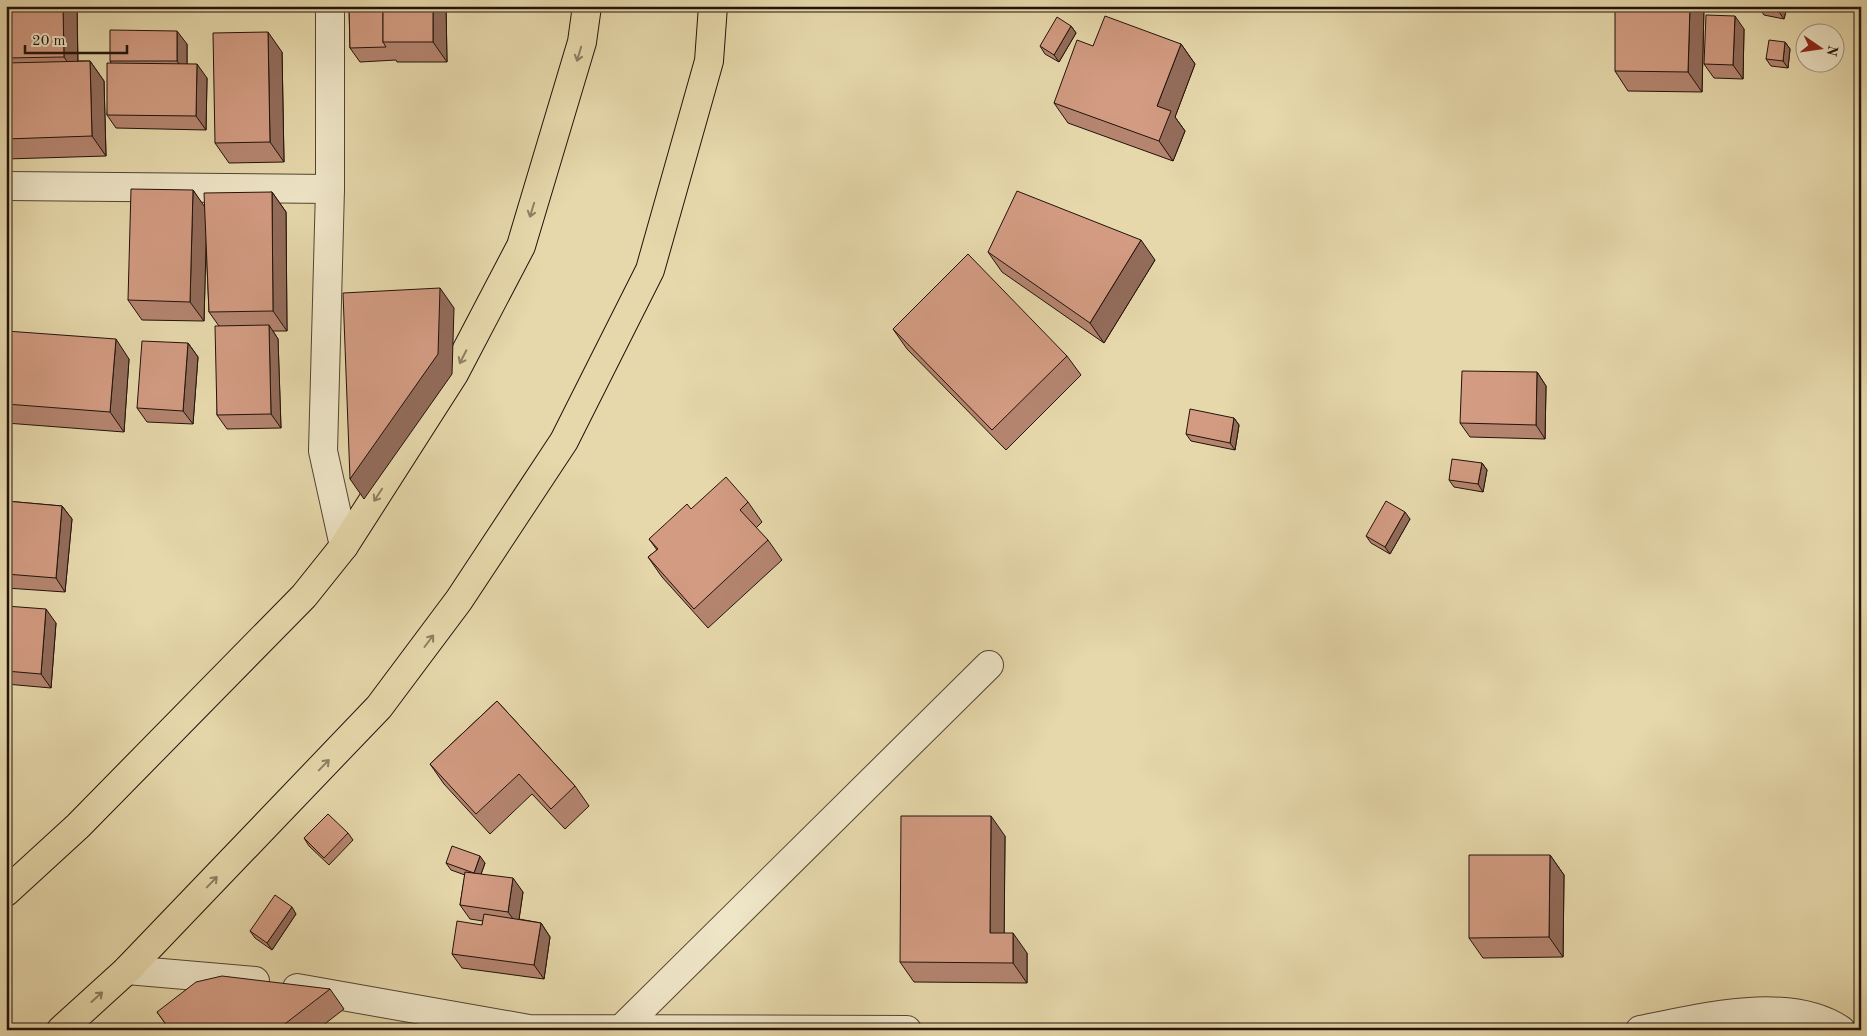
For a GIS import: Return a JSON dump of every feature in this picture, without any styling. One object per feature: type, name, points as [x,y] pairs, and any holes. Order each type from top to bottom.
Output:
[{"type":"highway","points":[[6,892],[78,826],[297,603],[344,546],[454,374],[521,246],[582,42],[587,6]]},
{"type":"highway","points":[[61,1030],[127,970],[379,708],[459,600],[564,441],[650,270],[709,61],[713,6]]},
{"type":"street","points":[[330,6],[330,189],[323,452],[344,546]]},
{"type":"street","points":[[6,186],[330,189]]},
{"type":"street","points":[[620,1030],[989,665]]},
{"type":"street","points":[[127,970],[244,979],[528,1029],[908,1030]]},
{"type":"street","points":[[1640,1030],[1732,1014],[1779,1012],[1826,1020],[1841,1030]]},
{"type":"building","points":[[6,6],[63,6],[64,57],[6,58]]},
{"type":"building","points":[[349,6],[383,6],[383,42],[386,47],[350,48]]},
{"type":"building","points":[[383,6],[433,6],[433,42],[383,42]]},
{"type":"building","points":[[1615,6],[1690,6],[1688,72],[1615,71]]},
{"type":"building","points":[[1759,6],[1781,6],[1779,12],[1759,8]]},
{"type":"building","points":[[1706,15],[1735,16],[1733,65],[1704,64]]},
{"type":"building","points":[[1105,16],[1181,44],[1157,106],[1171,111],[1159,141],[1054,103],[1077,40],[1093,46]]},
{"type":"building","points":[[1057,17],[1071,26],[1054,55],[1040,46]]},
{"type":"building","points":[[110,30],[177,31],[177,61],[110,61]]},
{"type":"building","points":[[268,32],[270,142],[215,143],[213,33]]},
{"type":"building","points":[[1769,40],[1785,42],[1783,61],[1766,59]]},
{"type":"building","points":[[90,61],[92,136],[6,139],[6,63]]},
{"type":"building","points":[[107,63],[197,64],[196,116],[107,115]]},
{"type":"building","points":[[131,189],[193,190],[190,302],[128,300]]},
{"type":"building","points":[[1017,191],[1141,240],[1090,323],[988,252]]},
{"type":"building","points":[[272,192],[273,311],[209,312],[204,193]]},
{"type":"building","points":[[968,254],[1067,356],[992,430],[893,329]]},
{"type":"building","points":[[440,288],[438,354],[350,479],[343,293]]},
{"type":"building","points":[[269,325],[271,414],[217,415],[215,326]]},
{"type":"building","points":[[6,331],[116,339],[110,412],[6,404]]},
{"type":"building","points":[[142,341],[188,343],[183,411],[137,408]]},
{"type":"building","points":[[1462,371],[1537,372],[1536,425],[1460,423]]},
{"type":"building","points":[[1190,409],[1234,418],[1230,443],[1186,434]]},
{"type":"building","points":[[1452,459],[1482,463],[1478,484],[1449,480]]},
{"type":"building","points":[[726,477],[748,502],[740,510],[768,540],[694,609],[648,557],[658,549],[649,539],[687,504],[691,509]]},
{"type":"building","points":[[6,501],[62,506],[56,578],[6,574]]},
{"type":"building","points":[[1386,501],[1405,512],[1385,547],[1366,536]]},
{"type":"building","points":[[6,606],[46,609],[41,674],[6,671]]},
{"type":"building","points":[[497,701],[575,786],[551,809],[519,774],[476,814],[430,764]]},
{"type":"building","points":[[328,814],[348,833],[324,858],[304,838]]},
{"type":"building","points":[[901,816],[991,816],[990,933],[1013,933],[1013,963],[900,962]]},
{"type":"building","points":[[452,846],[480,856],[474,873],[446,863]]},
{"type":"building","points":[[1469,855],[1550,855],[1549,937],[1469,938]]},
{"type":"building","points":[[465,872],[513,878],[508,912],[460,905]]},
{"type":"building","points":[[275,895],[292,907],[267,943],[250,931]]},
{"type":"building","points":[[484,914],[541,923],[534,965],[452,954],[457,921],[482,925]]},
{"type":"building","points":[[222,976],[330,989],[277,1030],[170,1030],[157,1012],[196,982]]}]
